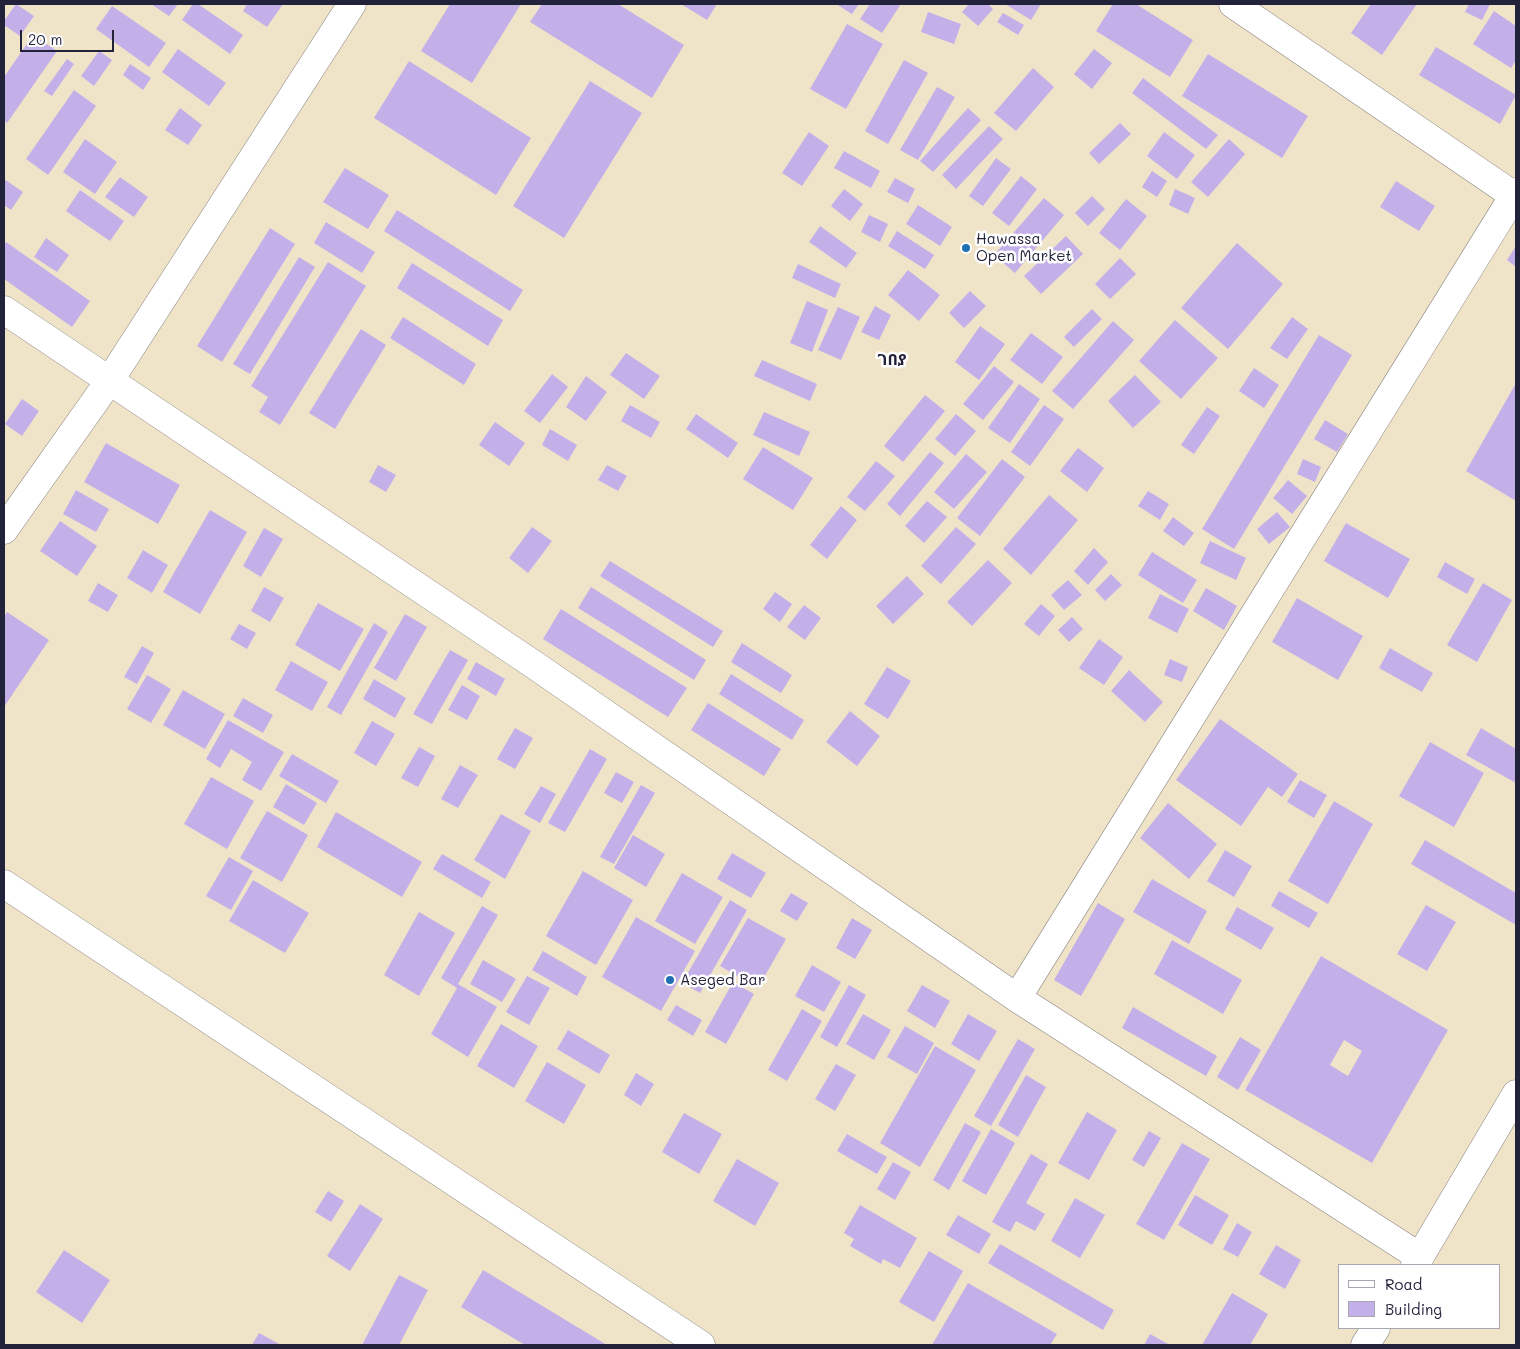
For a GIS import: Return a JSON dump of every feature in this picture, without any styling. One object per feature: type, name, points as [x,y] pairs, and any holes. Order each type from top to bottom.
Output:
[{"type":"street","points":[[4,530],[110,380],[352,4]]},
{"type":"street","points":[[1017,998],[1516,195],[1233,4]]},
{"type":"street","points":[[4,310],[536,666],[1017,998],[1418,1261],[1516,1094]]},
{"type":"street","points":[[4,884],[701,1345]]},
{"type":"street","points":[[1365,1345],[1375,1329]]},
{"type":"building","points":[[16,4],[34,16],[20,36],[4,25],[4,21]]},
{"type":"building","points":[[151,4],[178,4],[169,16]]},
{"type":"building","points":[[193,4],[198,4],[243,35],[230,54],[182,20]]},
{"type":"building","points":[[247,4],[283,4],[267,27],[243,11]]},
{"type":"building","points":[[450,4],[521,4],[472,83],[421,51]]},
{"type":"building","points":[[542,4],[618,4],[684,45],[652,98],[530,22]]},
{"type":"building","points":[[681,4],[717,4],[707,20]]},
{"type":"building","points":[[836,4],[859,4],[852,14]]},
{"type":"building","points":[[870,4],[901,4],[882,33],[860,19]]},
{"type":"building","points":[[969,4],[988,4],[993,9],[978,26],[962,12]]},
{"type":"building","points":[[1005,4],[1041,4],[1031,20]]},
{"type":"building","points":[[1113,4],[1136,4],[1193,40],[1170,77],[1096,31]]},
{"type":"building","points":[[1371,4],[1417,4],[1382,55],[1351,33]]},
{"type":"building","points":[[1469,4],[1490,4],[1482,20],[1465,12]]},
{"type":"building","points":[[112,6],[166,43],[149,67],[96,29]]},
{"type":"building","points":[[1494,11],[1516,26],[1516,60],[1511,68],[1473,44]]},
{"type":"building","points":[[928,12],[961,24],[954,44],[921,32]]},
{"type":"building","points":[[1003,13],[1024,25],[1018,35],[997,22]]},
{"type":"building","points":[[847,24],[883,44],[846,109],[810,89]]},
{"type":"building","points":[[33,35],[57,51],[7,123],[4,120],[4,77]]},
{"type":"building","points":[[1436,47],[1516,95],[1500,124],[1419,75]]},
{"type":"building","points":[[178,49],[226,83],[209,106],[162,72]]},
{"type":"building","points":[[1094,49],[1112,63],[1092,89],[1074,74]]},
{"type":"building","points":[[99,51],[112,60],[94,86],[81,76]]},
{"type":"building","points":[[1208,54],[1308,116],[1282,158],[1182,96]]},
{"type":"building","points":[[67,59],[74,64],[52,96],[44,91]]},
{"type":"building","points":[[904,60],[928,73],[888,144],[865,131]]},
{"type":"building","points":[[409,61],[531,138],[496,195],[374,118]]},
{"type":"building","points":[[130,64],[151,78],[143,90],[123,75]]},
{"type":"building","points":[[1033,68],[1054,87],[1016,131],[994,113]]},
{"type":"building","points":[[1143,78],[1218,135],[1206,149],[1132,93]]},
{"type":"building","points":[[590,81],[642,113],[564,238],[513,206]]},
{"type":"building","points":[[937,87],[955,97],[918,160],[900,150]]},
{"type":"building","points":[[74,90],[96,106],[48,175],[26,159]]},
{"type":"building","points":[[180,108],[202,125],[188,145],[165,130]]},
{"type":"building","points":[[968,108],[981,120],[933,172],[920,161]]},
{"type":"building","points":[[1120,123],[1131,134],[1099,164],[1089,153]]},
{"type":"building","points":[[989,126],[1003,139],[956,189],[942,175]]},
{"type":"building","points":[[809,132],[829,146],[802,186],[782,173]]},
{"type":"building","points":[[1164,132],[1195,155],[1177,179],[1147,156]]},
{"type":"building","points":[[85,139],[117,162],[95,194],[63,172]]},
{"type":"building","points":[[1229,139],[1245,154],[1208,197],[1191,182]]},
{"type":"building","points":[[844,151],[880,171],[871,188],[834,168]]},
{"type":"building","points":[[996,158],[1011,169],[983,206],[969,196]]},
{"type":"building","points":[[345,168],[389,195],[368,229],[323,202]]},
{"type":"building","points":[[1152,171],[1167,181],[1157,197],[1142,187]]},
{"type":"building","points":[[1021,176],[1037,189],[1009,226],[992,213]]},
{"type":"building","points":[[120,177],[148,197],[134,217],[105,197]]},
{"type":"building","points":[[895,178],[915,189],[908,203],[887,192]]},
{"type":"building","points":[[4,179],[23,192],[11,210],[4,205]]},
{"type":"building","points":[[1396,181],[1435,206],[1419,231],[1380,207]]},
{"type":"building","points":[[844,189],[863,204],[850,221],[831,206]]},
{"type":"building","points":[[1175,189],[1195,198],[1188,214],[1169,205]]},
{"type":"building","points":[[80,190],[124,221],[110,241],[66,211]]},
{"type":"building","points":[[1092,196],[1105,209],[1088,226],[1075,213]]},
{"type":"building","points":[[1044,198],[1064,215],[1015,273],[994,255]]},
{"type":"building","points":[[1126,199],[1147,216],[1120,250],[1099,233]]},
{"type":"building","points":[[918,205],[952,227],[940,246],[906,224]]},
{"type":"building","points":[[397,210],[523,290],[510,311],[384,231]]},
{"type":"building","points":[[869,215],[888,224],[880,242],[861,232]]},
{"type":"building","points":[[326,222],[375,252],[362,273],[314,243]]},
{"type":"building","points":[[820,226],[857,253],[846,268],[809,242]]},
{"type":"building","points":[[270,228],[295,244],[222,362],[197,346]]},
{"type":"building","points":[[897,231],[934,255],[925,269],[888,246]]},
{"type":"building","points":[[1066,236],[1083,254],[1041,294],[1024,276]]},
{"type":"building","points":[[46,238],[69,255],[57,272],[34,257]]},
{"type":"building","points":[[6,242],[90,301],[72,327],[4,279],[4,245]]},
{"type":"building","points":[[1237,243],[1283,284],[1228,349],[1181,308]]},
{"type":"building","points":[[1516,246],[1516,267],[1507,260]]},
{"type":"building","points":[[299,257],[315,267],[250,374],[233,364]]},
{"type":"building","points":[[1120,258],[1136,274],[1110,299],[1095,284]]},
{"type":"building","points":[[328,262],[366,286],[280,425],[259,412],[268,397],[251,386]]},
{"type":"building","points":[[412,263],[503,320],[488,346],[397,288]]},
{"type":"building","points":[[798,264],[841,284],[835,298],[792,278]]},
{"type":"building","points":[[908,270],[940,295],[919,321],[888,295]]},
{"type":"building","points":[[970,291],[986,306],[964,328],[949,313]]},
{"type":"building","points":[[807,301],[828,310],[812,352],[790,343]]},
{"type":"building","points":[[875,306],[891,315],[879,340],[861,332]]},
{"type":"building","points":[[838,307],[860,317],[841,360],[818,350]]},
{"type":"building","points":[[1092,309],[1102,319],[1074,347],[1064,337]]},
{"type":"building","points":[[403,317],[476,364],[464,385],[390,338]]},
{"type":"building","points":[[1292,317],[1308,329],[1287,359],[1270,348]]},
{"type":"building","points":[[1175,320],[1218,358],[1181,399],[1139,361]]},
{"type":"building","points":[[1113,321],[1134,340],[1073,409],[1052,391]]},
{"type":"building","points":[[980,326],[1005,344],[979,380],[955,362]]},
{"type":"building","points":[[361,329],[386,345],[335,429],[309,413]]},
{"type":"building","points":[[1031,333],[1063,357],[1042,384],[1010,360]]},
{"type":"building","points":[[1319,335],[1352,355],[1234,549],[1202,529]]},
{"type":"building","points":[[626,353],[660,376],[644,399],[610,375]]},
{"type":"building","points":[[762,360],[817,384],[810,401],[754,376]]},
{"type":"building","points":[[994,366],[1014,382],[983,420],[963,404]]},
{"type":"building","points":[[1254,368],[1279,385],[1264,408],[1239,391]]},
{"type":"building","points":[[552,374],[568,387],[540,423],[524,411]]},
{"type":"building","points":[[1135,375],[1161,402],[1133,428],[1108,401]]},
{"type":"building","points":[[586,376],[607,392],[586,421],[566,407]]},
{"type":"building","points":[[1516,383],[1516,501],[1466,471]]},
{"type":"building","points":[[1019,384],[1040,399],[1010,443],[988,428]]},
{"type":"building","points":[[925,395],[945,411],[903,462],[884,446]]},
{"type":"building","points":[[22,399],[39,411],[22,436],[5,424]]},
{"type":"building","points":[[630,405],[660,422],[651,438],[621,421]]},
{"type":"building","points":[[1044,405],[1064,419],[1030,466],[1011,452]]},
{"type":"building","points":[[1207,407],[1220,416],[1194,454],[1181,445]]},
{"type":"building","points":[[764,412],[810,432],[799,456],[753,435]]},
{"type":"building","points":[[696,414],[738,443],[728,458],[686,429]]},
{"type":"building","points":[[956,414],[976,431],[955,456],[935,439]]},
{"type":"building","points":[[1325,420],[1348,434],[1337,452],[1314,439]]},
{"type":"building","points":[[495,422],[525,443],[509,466],[479,445]]},
{"type":"building","points":[[550,429],[577,445],[568,461],[542,445]]},
{"type":"building","points":[[106,443],[180,485],[158,524],[84,482]]},
{"type":"building","points":[[763,447],[813,478],[793,510],[743,479]]},
{"type":"building","points":[[1078,448],[1104,468],[1087,492],[1060,471]]},
{"type":"building","points":[[930,452],[944,463],[900,516],[887,504]]},
{"type":"building","points":[[966,454],[987,472],[954,509],[934,492]]},
{"type":"building","points":[[1002,459],[1025,477],[980,536],[957,518]]},
{"type":"building","points":[[1303,459],[1321,467],[1315,482],[1297,474]]},
{"type":"building","points":[[876,461],[895,476],[865,511],[847,497]]},
{"type":"building","points":[[378,465],[396,475],[386,492],[369,482]]},
{"type":"building","points":[[607,465],[627,476],[618,491],[598,480]]},
{"type":"building","points":[[1288,480],[1307,496],[1292,514],[1273,498]]},
{"type":"building","points":[[76,490],[109,509],[96,532],[63,514]]},
{"type":"building","points":[[1148,491],[1169,504],[1160,520],[1138,506]]},
{"type":"building","points":[[1049,495],[1078,520],[1031,575],[1003,549]]},
{"type":"building","points":[[927,501],[947,517],[924,543],[905,526]]},
{"type":"building","points":[[841,506],[857,520],[827,559],[810,545]]},
{"type":"building","points":[[210,510],[247,532],[200,614],[163,592]]},
{"type":"building","points":[[1277,512],[1290,527],[1269,544],[1257,529]]},
{"type":"building","points":[[1173,517],[1194,533],[1184,546],[1163,531]]},
{"type":"building","points":[[60,521],[97,546],[77,576],[40,551]]},
{"type":"building","points":[[1346,523],[1410,559],[1388,598],[1324,561]]},
{"type":"building","points":[[532,527],[552,541],[528,573],[509,558]]},
{"type":"building","points":[[956,527],[976,544],[941,584],[921,566]]},
{"type":"building","points":[[264,528],[283,539],[261,577],[243,566]]},
{"type":"building","points":[[1210,541],[1246,558],[1236,580],[1200,563]]},
{"type":"building","points":[[1094,548],[1108,562],[1088,585],[1074,571]]},
{"type":"building","points":[[143,550],[168,565],[152,593],[127,578]]},
{"type":"building","points":[[1152,552],[1197,580],[1183,603],[1138,575]]},
{"type":"building","points":[[988,560],[1012,583],[972,626],[947,602]]},
{"type":"building","points":[[610,561],[723,631],[713,647],[600,576]]},
{"type":"building","points":[[1445,562],[1475,579],[1467,594],[1437,577]]},
{"type":"building","points":[[1111,574],[1122,585],[1105,601],[1095,590]]},
{"type":"building","points":[[907,576],[924,594],[893,624],[876,606]]},
{"type":"building","points":[[1068,580],[1082,595],[1064,610],[1051,595]]},
{"type":"building","points":[[98,583],[118,595],[108,612],[88,601]]},
{"type":"building","points":[[1483,583],[1512,600],[1477,662],[1447,645]]},
{"type":"building","points":[[264,587],[284,598],[270,622],[251,611]]},
{"type":"building","points":[[591,587],[706,660],[694,680],[578,608]]},
{"type":"building","points":[[1206,588],[1237,606],[1224,630],[1193,611]]},
{"type":"building","points":[[775,592],[792,604],[780,622],[763,609]]},
{"type":"building","points":[[1160,594],[1189,609],[1177,633],[1148,618]]},
{"type":"building","points":[[1297,598],[1363,636],[1338,680],[1272,642]]},
{"type":"building","points":[[318,603],[364,629],[340,671],[295,645]]},
{"type":"building","points":[[1041,604],[1055,616],[1039,636],[1024,624]]},
{"type":"building","points":[[804,605],[821,618],[805,640],[787,627]]},
{"type":"building","points":[[561,609],[687,688],[668,717],[543,639]]},
{"type":"building","points":[[7,612],[49,640],[4,707],[4,617]]},
{"type":"building","points":[[405,614],[427,627],[396,681],[374,668]]},
{"type":"building","points":[[1072,617],[1083,629],[1069,642],[1058,630]]},
{"type":"building","points":[[374,623],[388,632],[341,715],[327,707]]},
{"type":"building","points":[[239,624],[256,633],[247,649],[230,639]]},
{"type":"building","points":[[1099,639],[1123,657],[1104,685],[1079,668]]},
{"type":"building","points":[[742,643],[792,675],[781,693],[731,662]]},
{"type":"building","points":[[142,646],[154,653],[137,684],[124,677]]},
{"type":"building","points":[[1390,648],[1433,673],[1422,692],[1379,668]]},
{"type":"building","points":[[450,650],[468,660],[432,724],[413,714]]},
{"type":"building","points":[[1170,659],[1188,667],[1182,682],[1164,675]]},
{"type":"building","points":[[291,661],[328,682],[312,711],[275,690]]},
{"type":"building","points":[[476,662],[505,679],[496,696],[467,679]]},
{"type":"building","points":[[887,667],[911,681],[888,719],[864,704]]},
{"type":"building","points":[[1129,670],[1163,702],[1145,722],[1111,691]]},
{"type":"building","points":[[731,674],[804,720],[792,740],[719,694]]},
{"type":"building","points":[[147,675],[171,689],[151,723],[127,709]]},
{"type":"building","points":[[374,679],[406,698],[395,718],[363,699]]},
{"type":"building","points":[[462,685],[480,696],[467,720],[448,710]]},
{"type":"building","points":[[183,690],[225,714],[205,749],[163,725]]},
{"type":"building","points":[[243,698],[273,715],[263,733],[233,716]]},
{"type":"building","points":[[708,703],[781,749],[764,776],[691,730]]},
{"type":"building","points":[[850,711],[880,736],[857,766],[826,742]]},
{"type":"building","points":[[1220,719],[1298,774],[1282,797],[1268,787],[1241,826],[1176,780]]},
{"type":"building","points":[[228,720],[284,752],[261,791],[242,780],[252,762],[231,749],[220,768],[206,759]]},
{"type":"building","points":[[372,721],[395,734],[376,766],[354,753]]},
{"type":"building","points":[[515,728],[533,738],[515,769],[497,759]]},
{"type":"building","points":[[1481,728],[1516,749],[1516,783],[1466,755]]},
{"type":"building","points":[[1430,742],[1484,773],[1454,827],[1399,796]]},
{"type":"building","points":[[419,747],[435,756],[418,787],[401,778]]},
{"type":"building","points":[[590,749],[607,759],[565,832],[548,823]]},
{"type":"building","points":[[292,754],[339,781],[326,803],[279,776]]},
{"type":"building","points":[[460,765],[478,775],[458,808],[441,799]]},
{"type":"building","points":[[616,772],[634,782],[622,803],[604,793]]},
{"type":"building","points":[[211,777],[254,801],[227,849],[184,824]]},
{"type":"building","points":[[1300,780],[1327,795],[1314,818],[1287,802]]},
{"type":"building","points":[[286,784],[317,803],[304,825],[273,807]]},
{"type":"building","points":[[641,785],[655,793],[614,864],[600,857]]},
{"type":"building","points":[[541,786],[556,794],[540,823],[524,814]]},
{"type":"building","points":[[1334,801],[1373,824],[1328,904],[1288,881]]},
{"type":"building","points":[[1168,803],[1217,844],[1189,879],[1140,838]]},
{"type":"building","points":[[267,811],[308,835],[282,882],[240,858]]},
{"type":"building","points":[[336,812],[422,862],[402,897],[317,847]]},
{"type":"building","points":[[501,814],[531,831],[505,879],[474,860]]},
{"type":"building","points":[[633,835],[665,854],[646,887],[614,868]]},
{"type":"building","points":[[1425,840],[1516,893],[1516,925],[1411,864]]},
{"type":"building","points":[[1225,850],[1252,866],[1234,897],[1207,881]]},
{"type":"building","points":[[732,853],[766,873],[751,898],[717,879]]},
{"type":"building","points":[[442,854],[491,882],[482,898],[433,869]]},
{"type":"building","points":[[229,857],[253,871],[231,910],[206,896]]},
{"type":"building","points":[[583,871],[633,900],[596,965],[546,936]]},
{"type":"building","points":[[682,873],[723,897],[695,944],[655,921]]},
{"type":"building","points":[[1152,879],[1207,911],[1189,944],[1133,912]]},
{"type":"building","points":[[253,880],[309,913],[285,953],[229,921]]},
{"type":"building","points":[[1279,891],[1318,913],[1309,928],[1271,906]]},
{"type":"building","points":[[791,893],[808,903],[797,921],[780,911]]},
{"type":"building","points":[[730,900],[747,910],[700,993],[682,983]]},
{"type":"building","points":[[1098,903],[1125,919],[1081,996],[1054,980]]},
{"type":"building","points":[[1426,905],[1456,922],[1427,971],[1397,954]]},
{"type":"building","points":[[482,906],[498,915],[458,984],[497,1007],[468,1057],[431,1034],[457,988],[441,978]]},
{"type":"building","points":[[1237,907],[1274,928],[1261,950],[1225,929]]},
{"type":"building","points":[[419,912],[455,933],[419,996],[384,975]]},
{"type":"building","points":[[636,917],[695,951],[661,1011],[602,977]]},
{"type":"building","points":[[748,918],[786,939],[758,988],[720,966]]},
{"type":"building","points":[[852,918],[872,930],[855,959],[836,948]]},
{"type":"building","points":[[1172,940],[1242,980],[1223,1014],[1154,974]]},
{"type":"building","points":[[543,951],[587,977],[577,996],[532,970]]},
{"type":"building","points":[[1321,956],[1448,1030],[1372,1163],[1245,1090]],"holes":[[[1344,1040],[1362,1051],[1348,1076],[1330,1065]]]},
{"type":"building","points":[[483,960],[516,979],[502,1002],[470,984]]},
{"type":"building","points":[[812,965],[841,982],[824,1012],[795,996]]},
{"type":"building","points":[[527,976],[550,988],[529,1025],[506,1012]]},
{"type":"building","points":[[733,982],[754,994],[726,1044],[705,1032]]},
{"type":"building","points":[[849,985],[866,995],[837,1047],[820,1037]]},
{"type":"building","points":[[922,985],[950,1001],[935,1028],[907,1011]]},
{"type":"building","points":[[676,1005],[702,1020],[693,1036],[667,1020]]},
{"type":"building","points":[[1133,1007],[1217,1056],[1206,1076],[1122,1028]]},
{"type":"building","points":[[802,1009],[822,1021],[787,1081],[768,1070]]},
{"type":"building","points":[[863,1014],[891,1030],[874,1060],[846,1044]]},
{"type":"building","points":[[968,1014],[997,1031],[979,1061],[951,1044]]},
{"type":"building","points":[[501,1024],[538,1046],[514,1088],[477,1066]]},
{"type":"building","points":[[905,1026],[934,1043],[917,1074],[887,1057]]},
{"type":"building","points":[[568,1030],[610,1055],[599,1074],[557,1049]]},
{"type":"building","points":[[1240,1037],[1261,1050],[1238,1090],[1217,1077]]},
{"type":"building","points":[[1018,1039],[1035,1049],[991,1126],[974,1116]]},
{"type":"building","points":[[935,1046],[976,1070],[920,1167],[880,1143]]},
{"type":"building","points":[[547,1062],[586,1085],[564,1124],[525,1101]]},
{"type":"building","points":[[836,1064],[856,1075],[835,1111],[815,1099]]},
{"type":"building","points":[[636,1073],[654,1084],[641,1106],[624,1095]]},
{"type":"building","points":[[1026,1075],[1046,1087],[1018,1137],[998,1125]]},
{"type":"building","points":[[1087,1112],[1117,1130],[1089,1180],[1058,1163]]},
{"type":"building","points":[[684,1113],[722,1134],[699,1174],[662,1152]]},
{"type":"building","points":[[965,1123],[981,1132],[949,1190],[933,1180]]},
{"type":"building","points":[[991,1129],[1015,1143],[986,1195],[962,1181]]},
{"type":"building","points":[[1149,1131],[1161,1138],[1144,1167],[1132,1160]]},
{"type":"building","points":[[847,1134],[887,1157],[877,1174],[837,1151]]},
{"type":"building","points":[[1182,1143],[1210,1159],[1164,1240],[1136,1224]]},
{"type":"building","points":[[1031,1154],[1048,1164],[1026,1203],[1045,1214],[1035,1231],[1016,1221],[1010,1232],[992,1222]]},
{"type":"building","points":[[737,1159],[779,1183],[755,1226],[713,1201]]},
{"type":"building","points":[[893,1162],[911,1172],[895,1200],[877,1189]]},
{"type":"building","points":[[328,1191],[344,1201],[331,1222],[315,1212]]},
{"type":"building","points":[[1195,1195],[1229,1215],[1212,1245],[1178,1225]]},
{"type":"building","points":[[1075,1198],[1105,1215],[1080,1258],[1051,1241]]},
{"type":"building","points":[[360,1204],[383,1219],[350,1271],[327,1256]]},
{"type":"building","points":[[860,1205],[917,1238],[900,1268],[883,1259],[881,1264],[850,1246],[854,1239],[844,1233]]},
{"type":"building","points":[[958,1215],[991,1234],[979,1254],[946,1235]]},
{"type":"building","points":[[1237,1223],[1252,1232],[1238,1257],[1223,1249]]},
{"type":"building","points":[[1000,1244],[1114,1310],[1103,1330],[988,1263]]},
{"type":"building","points":[[1276,1245],[1301,1260],[1285,1289],[1259,1274]]},
{"type":"building","points":[[64,1250],[110,1280],[82,1323],[36,1292]]},
{"type":"building","points":[[929,1251],[963,1271],[934,1322],[899,1302]]},
{"type":"building","points":[[483,1270],[607,1345],[525,1345],[461,1307]]},
{"type":"building","points":[[399,1275],[428,1290],[399,1345],[362,1345]]},
{"type":"building","points":[[968,1283],[1057,1334],[1050,1345],[932,1345]]},
{"type":"building","points":[[1232,1293],[1268,1314],[1250,1345],[1202,1345]]},
{"type":"building","points":[[259,1333],[281,1345],[252,1345]]},
{"type":"building","points":[[1150,1334],[1170,1345],[1144,1345]]},
{"type":"place","name":"Hawassa Open Market","points":[[966,248]]},
{"type":"place","name":"Aseged Bar","points":[[670,980]]},
{"type":"district","name":"ገበያ","points":[[892,360]]}]
